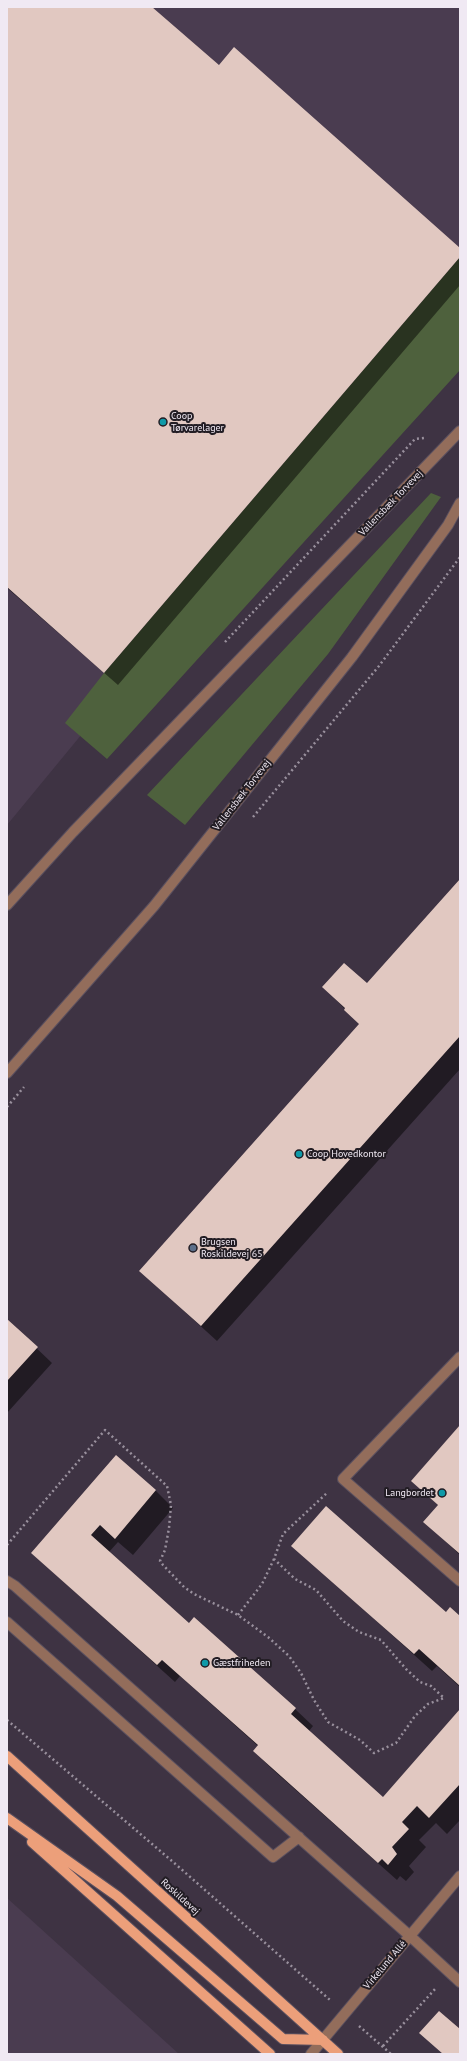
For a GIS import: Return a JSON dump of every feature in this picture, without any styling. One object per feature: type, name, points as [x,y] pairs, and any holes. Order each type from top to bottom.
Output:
[{"type":"main road","name":"Roskildevej","points":[[7,1756],[338,2054]]},
{"type":"main road","points":[[7,1819],[117,1896],[283,2039],[323,2040]]},
{"type":"main road","points":[[7,1819],[270,2054]]},
{"type":"street","name":"Vallensbæk Torvevej","points":[[7,905],[73,832],[460,431]]},
{"type":"street","name":"Vallensbæk Torvevej","points":[[7,1073],[154,906],[352,657],[448,525],[460,503]]},
{"type":"street","points":[[460,1357],[343,1479],[460,1581]]},
{"type":"street","points":[[7,1581],[15,1586],[299,1837],[460,1982]]},
{"type":"street","points":[[7,1622],[274,1857],[299,1837]]},
{"type":"street","name":"Virkelund Allé","points":[[311,2054],[460,1876]]},
{"type":"path","points":[[7,1545],[105,1430],[167,1486],[171,1505],[166,1545],[160,1561],[163,1565],[184,1587],[194,1594],[238,1615],[268,1637],[289,1656],[301,1673],[314,1700],[328,1722],[360,1740],[374,1753],[396,1743],[415,1716],[428,1704],[444,1698],[431,1686],[420,1682],[406,1669],[381,1640],[359,1632],[343,1621],[316,1590],[295,1579],[274,1558]]},
{"type":"path","points":[[238,1615],[262,1584],[283,1534],[343,1479]]},
{"type":"path","points":[[7,1720],[172,1861],[391,2054]]},
{"type":"path","points":[[383,2046],[450,1973]]},
{"type":"shaded area","name":"Coop Tørvarelager","points":[[7,7],[460,7],[460,275],[7,825]]},
{"type":"shaded area","points":[[7,1898],[179,2054],[7,2054]]},
{"type":"green space","points":[[460,257],[460,370],[107,759],[65,723],[104,673]]},
{"type":"green space","points":[[431,493],[441,497],[328,654],[185,825],[147,795]]},
{"type":"building","name":"Coop Tørvarelager","points":[[7,7],[152,7],[219,65],[234,47],[460,248],[460,257],[104,673],[7,587]]},
{"type":"building","name":"Coop Hovedkontor","points":[[460,879],[460,1036],[201,1326],[139,1271],[359,1024],[344,1010],[345,1008],[322,987],[344,963],[367,983]]},
{"type":"building","points":[[7,1319],[38,1347],[7,1381]]},
{"type":"building","name":"Langbordet","points":[[460,1425],[460,1554],[423,1522],[438,1505],[411,1481]]},
{"type":"building","name":"Gæstfriheden","points":[[116,1455],[156,1490],[115,1539],[100,1525],[91,1535],[189,1623],[194,1617],[296,1708],[291,1714],[383,1797],[460,1709],[460,1784],[429,1818],[417,1806],[402,1822],[409,1829],[392,1847],[397,1854],[388,1865],[382,1859],[378,1863],[253,1751],[258,1745],[162,1660],[157,1665],[31,1553]]},
{"type":"building","points":[[326,1506],[446,1612],[450,1607],[460,1616],[460,1686],[419,1649],[414,1654],[291,1546]]},
{"type":"building","points":[[439,2011],[460,2029],[460,2054],[443,2054],[419,2033]]},
{"type":"place","name":"Coop Tørvarelager","points":[[163,422]]},
{"type":"place","name":"Coop Hovedkontor","points":[[299,1154]]},
{"type":"place","name":"Brugsen Roskildevej 65","points":[[193,1248]]},
{"type":"place","name":"Langbordet","points":[[442,1493]]},
{"type":"place","name":"Gæstfriheden","points":[[205,1663]]}]
